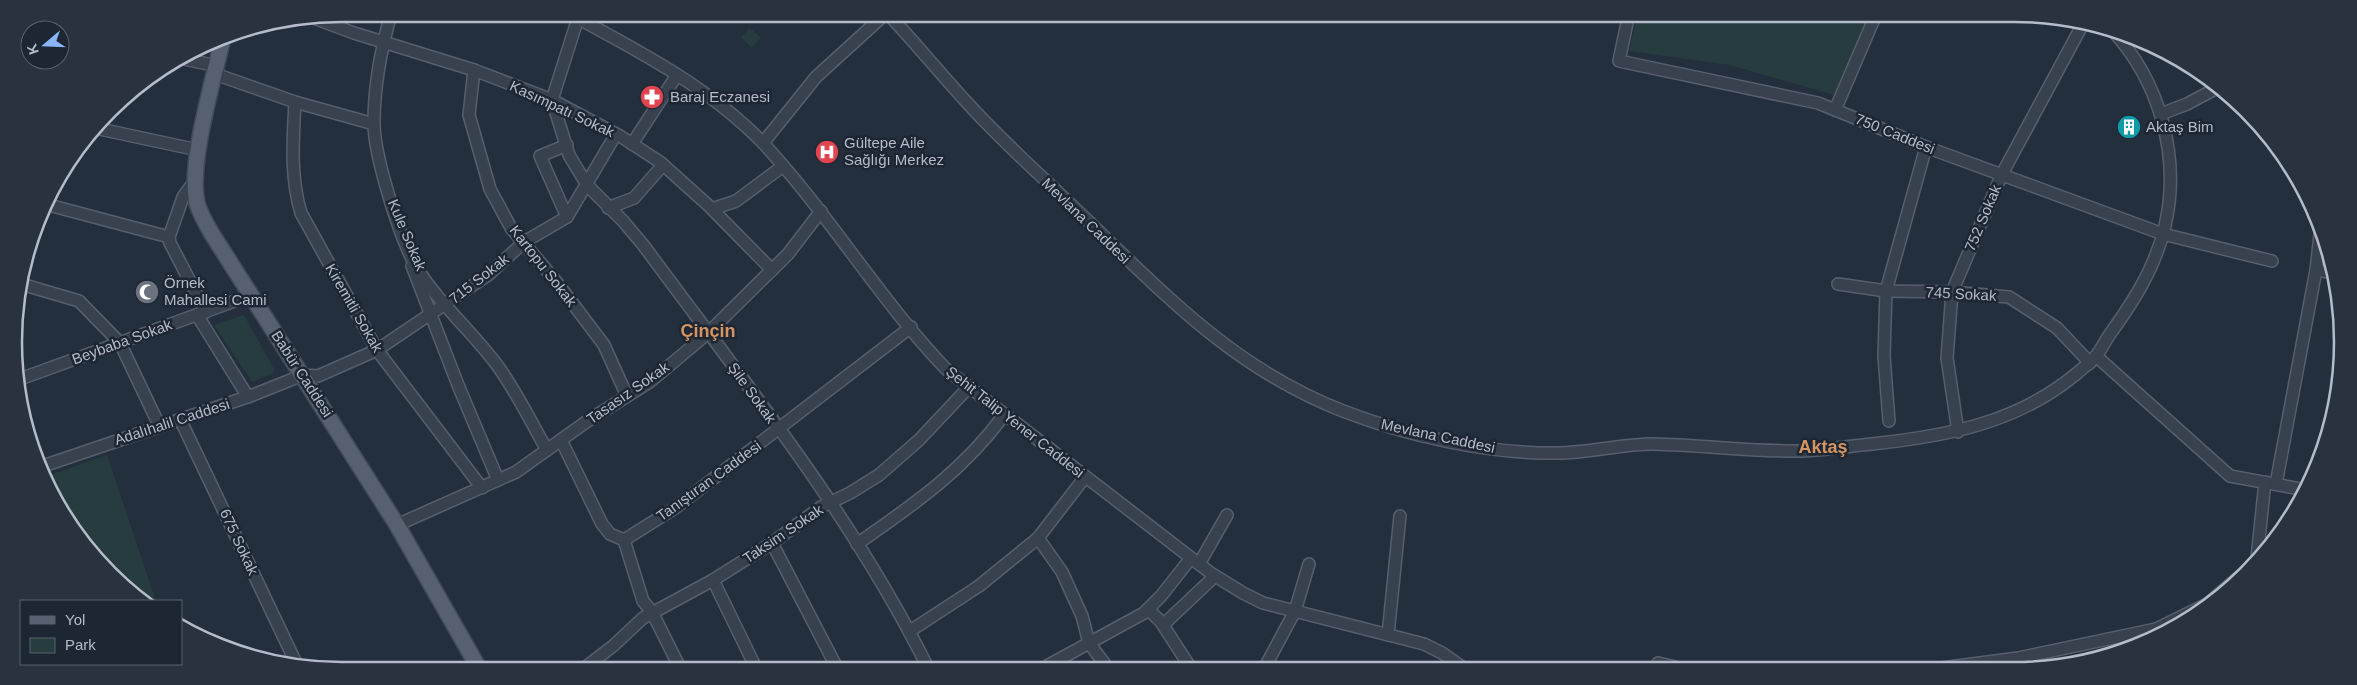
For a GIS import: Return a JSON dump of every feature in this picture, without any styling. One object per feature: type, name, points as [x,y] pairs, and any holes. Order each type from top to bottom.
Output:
[{"type":"main road","name":"Babür Caddesi","points":[[221,47],[198,150],[197,202],[203,218],[397,525],[475,662]]},
{"type":"street","name":"Kule Sokak","points":[[388,22],[383,42],[374,124],[381,168],[397,219],[417,267],[445,306],[497,364],[547,450]]},
{"type":"street","points":[[552,100],[573,22]]},
{"type":"street","name":"Şehit Talip Yener Caddesi","points":[[586,22],[677,74],[707,96],[763,143],[820,211],[911,328],[941,363],[968,388],[1215,576],[1253,598],[1295,611],[1424,644],[1455,662]]},
{"type":"street","points":[[763,143],[816,77],[876,22]]},
{"type":"street","name":"Mevlana Caddesi","points":[[895,22],[992,129],[1171,302],[1246,360],[1293,388],[1339,409],[1413,433],[1529,453],[1589,451],[1648,444],[1803,451],[1958,432],[2008,415],[2043,400],[2093,360],[2139,292],[2163,234],[2169,210],[2171,171],[2161,114],[2143,72],[2119,40]]},
{"type":"street","name":"750 Caddesi","points":[[1627,22],[1619,61],[1818,103],[1926,147],[2163,234],[2272,261]]},
{"type":"street","points":[[1835,110],[1873,22]]},
{"type":"street","name":"Kasımpatı Sokak","points":[[327,23],[474,70],[552,100],[616,134],[663,165],[712,209],[772,270]]},
{"type":"street","name":"752 Sokak","points":[[1958,432],[1947,358],[1952,292],[2002,174],[2080,30]]},
{"type":"street","points":[[190,61],[295,102],[374,124]]},
{"type":"street","name":"Kartopu Sokak","points":[[474,70],[470,115],[476,145],[490,188],[511,228],[604,345],[627,396]]},
{"type":"street","points":[[632,144],[677,74]]},
{"type":"street","points":[[2161,114],[2211,91]]},
{"type":"street","name":"Şile Sokak","points":[[552,100],[569,155],[587,185],[623,221],[644,246],[832,502],[910,631],[925,662]]},
{"type":"street","name":"Kiremitli Sokak","points":[[295,102],[293,152],[295,192],[301,213],[376,350],[482,488]]},
{"type":"street","points":[[104,130],[198,150]]},
{"type":"street","name":"715 Sokak","points":[[303,375],[318,376],[376,350],[445,306],[488,275],[524,242],[567,217],[616,134]]},
{"type":"street","points":[[567,145],[540,156],[567,217]]},
{"type":"street","points":[[1889,421],[1884,356],[1886,291],[1926,147]]},
{"type":"street","points":[[608,208],[634,198],[663,165]]},
{"type":"street","points":[[712,209],[736,202],[783,166]]},
{"type":"street","points":[[196,179],[183,198],[169,237],[170,243],[202,313],[248,397]]},
{"type":"street","points":[[54,206],[169,237]]},
{"type":"street","name":"Tasasız Sokak","points":[[397,525],[516,472],[651,381],[708,333],[788,254],[820,211]]},
{"type":"street","points":[[2259,548],[2316,270],[2319,243]]},
{"type":"street","points":[[409,248],[413,270],[430,315],[498,480]]},
{"type":"street","points":[[2316,270],[2326,272]]},
{"type":"street","name":"745 Sokak","points":[[1838,284],[1886,291],[1952,292],[2009,297],[2057,328],[2230,476],[2299,489]]},
{"type":"street","points":[[28,286],[79,301],[120,343],[159,425]]},
{"type":"street","points":[[27,290],[34,288]]},
{"type":"street","name":"Beybaba Sokak","points":[[24,377],[251,295]]},
{"type":"street","name":"Tanıştıran Caddesi","points":[[624,540],[675,508],[911,328]]},
{"type":"street","name":"Adalıhalil Caddesi","points":[[47,465],[159,425],[248,397],[303,375]]},
{"type":"street","name":"Taksim Sokak","points":[[598,662],[636,622],[713,580],[772,543],[813,512],[858,489],[899,458],[930,429],[968,388]]},
{"type":"street","points":[[857,544],[928,494],[982,444],[1004,415]]},
{"type":"street","name":"675 Sokak","points":[[180,419],[295,659]]},
{"type":"street","points":[[561,440],[602,524],[610,534],[624,540],[636,585],[643,601],[652,612],[676,662]]},
{"type":"street","points":[[910,631],[979,586],[1038,538],[1085,477]]},
{"type":"street","points":[[1053,662],[1148,609],[1195,561],[1226,515]]},
{"type":"street","points":[[1388,636],[1400,516]]},
{"type":"street","points":[[1038,538],[1062,572],[1082,616],[1089,643],[1103,662]]},
{"type":"street","points":[[772,543],[834,662]]},
{"type":"street","points":[[1269,662],[1295,611],[1309,564]]},
{"type":"street","points":[[1163,625],[1215,576]]},
{"type":"street","points":[[713,580],[753,662]]},
{"type":"street","points":[[1148,609],[1163,625],[1187,662]]},
{"type":"street","points":[[1988,662],[2018,658],[2156,629]]},
{"type":"green space","points":[[1636,22],[1866,22],[1834,95],[1730,65],[1629,51]]},
{"type":"green space","points":[[750,28],[761,38],[752,48],[741,37]]},
{"type":"green space","points":[[244,315],[274,369],[273,373],[252,382],[214,325]]},
{"type":"green space","points":[[107,455],[156,600],[148,596],[116,569],[102,553],[76,520],[51,474]]},
{"type":"place","name":"Baraj Eczanesi","points":[[652,97]]},
{"type":"place","name":"Aktaş Bim","points":[[2129,127]]},
{"type":"place","name":"Gültepe Aile Sağlığı Merkez","points":[[827,152]]},
{"type":"place","name":"Örnek Mahallesi Cami","points":[[147,292]]},
{"type":"district","name":"Çinçin","points":[[708,331]]},
{"type":"district","name":"Aktaş","points":[[1823,447]]}]
